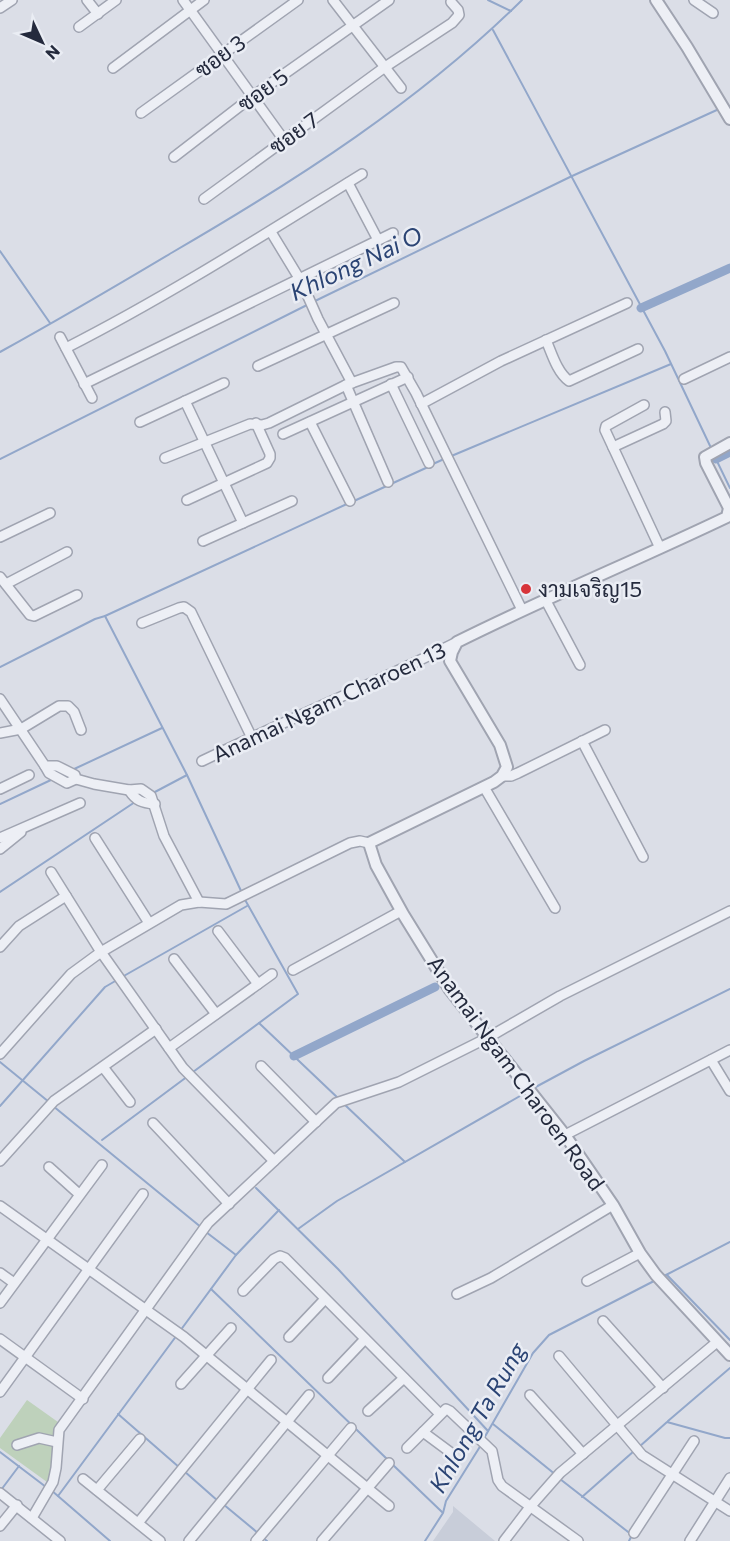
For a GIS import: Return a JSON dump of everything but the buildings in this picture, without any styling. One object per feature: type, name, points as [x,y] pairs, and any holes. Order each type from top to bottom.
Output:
[{"type":"street","points":[[0,8],[12,0]]},
{"type":"street","points":[[87,0],[98,14]]},
{"type":"street","points":[[79,27],[116,0]]},
{"type":"street","points":[[183,0],[284,140]]},
{"type":"street","points":[[113,68],[204,0]]},
{"type":"street","name":"ซอย 3","points":[[141,113],[298,0]]},
{"type":"street","points":[[333,0],[401,88]]},
{"type":"street","name":"ซอย 5","points":[[174,157],[253,96],[389,0]]},
{"type":"street","points":[[656,0],[729,117]]},
{"type":"street","points":[[694,0],[713,13]]},
{"type":"street","name":"ซอย 7","points":[[204,199],[385,67],[452,22],[459,15],[451,2]]},
{"type":"street","points":[[66,348],[115,323],[271,232],[362,174]]},
{"type":"street","points":[[348,183],[378,240]]},
{"type":"street","points":[[271,232],[300,279],[326,334],[349,384],[353,403],[388,482]]},
{"type":"street","points":[[84,384],[393,233]]},
{"type":"street","points":[[258,366],[394,303]]},
{"type":"street","points":[[421,404],[467,378],[627,303]]},
{"type":"street","points":[[60,337],[92,398]]},
{"type":"street","points":[[546,340],[554,360],[569,381],[638,349]]},
{"type":"street","points":[[684,380],[730,357]]},
{"type":"street","points":[[165,458],[256,423],[262,425],[269,423],[349,384],[401,367],[408,377],[522,610]]},
{"type":"street","points":[[283,434],[408,377]]},
{"type":"street","points":[[140,422],[224,383]]},
{"type":"street","points":[[392,384],[429,464]]},
{"type":"street","points":[[186,401],[243,523]]},
{"type":"street","points":[[644,405],[606,426],[607,435],[660,548]]},
{"type":"street","points":[[613,447],[663,424],[666,421],[665,412]]},
{"type":"street","points":[[310,422],[350,501]]},
{"type":"street","points":[[187,500],[267,463],[270,454],[256,423]]},
{"type":"street","points":[[0,1054],[71,974],[101,952],[149,923],[182,905],[199,902],[226,904],[350,843],[360,841],[369,843],[502,776],[507,767],[504,755],[450,661],[456,642],[727,516],[730,513],[705,457],[730,443]]},
{"type":"street","points":[[204,541],[292,501]]},
{"type":"street","points":[[0,537],[50,513]]},
{"type":"street","points":[[0,595],[5,583],[67,552]]},
{"type":"street","points":[[5,583],[30,615],[34,616],[77,595]]},
{"type":"street","points":[[545,599],[580,664]]},
{"type":"street","points":[[142,623],[179,608],[184,607],[191,612],[251,736]]},
{"type":"street","name":"Anamai Ngam Charoen 13","points":[[202,761],[251,736],[391,674],[456,642]]},
{"type":"street","points":[[0,699],[47,770],[73,779],[132,793],[142,803],[153,800]]},
{"type":"street","points":[[0,733],[21,729],[59,706],[68,706],[74,712],[81,730]]},
{"type":"street","points":[[502,776],[518,774],[604,730]]},
{"type":"street","points":[[582,741],[643,857]]},
{"type":"street","points":[[47,770],[57,766],[73,779]]},
{"type":"street","points":[[0,789],[29,776]]},
{"type":"street","points":[[484,787],[555,908]]},
{"type":"street","points":[[132,793],[141,789],[153,800],[164,836],[199,902]]},
{"type":"street","points":[[0,838],[80,803]]},
{"type":"street","points":[[0,849],[30,825]]},
{"type":"street","points":[[95,838],[149,923]]},
{"type":"street","name":"Anamai Ngam Charoen Road","points":[[369,843],[376,865],[401,911],[450,990],[565,1135],[613,1205],[640,1253],[660,1279],[730,1354]]},
{"type":"street","points":[[51,872],[101,952],[183,1068],[274,1161]]},
{"type":"street","points":[[0,946],[19,926],[66,896]]},
{"type":"street","points":[[293,970],[401,911]]},
{"type":"street","points":[[32,1518],[53,1482],[59,1430],[206,1227],[336,1103],[399,1082],[489,1037],[560,996],[730,911]]},
{"type":"street","points":[[218,931],[258,984]]},
{"type":"street","points":[[174,959],[216,1014]]},
{"type":"street","points":[[169,1048],[272,974]]},
{"type":"street","points":[[0,1161],[54,1101],[156,1029]]},
{"type":"street","points":[[565,1135],[730,1050]]},
{"type":"street","points":[[711,1060],[730,1091]]},
{"type":"street","points":[[261,1066],[316,1122]]},
{"type":"street","points":[[103,1067],[130,1102]]},
{"type":"street","points":[[153,1123],[229,1204]]},
{"type":"street","points":[[0,1303],[102,1165]]},
{"type":"street","points":[[49,1167],[80,1194]]},
{"type":"street","points":[[0,1392],[142,1194]]},
{"type":"street","points":[[457,1294],[491,1278],[613,1205]]},
{"type":"street","points":[[0,1206],[184,1337],[389,1506]]},
{"type":"street","points":[[587,1281],[640,1253]]},
{"type":"street","points":[[243,1291],[274,1258],[280,1256],[285,1258],[440,1414]]},
{"type":"street","points":[[0,1273],[14,1283]]},
{"type":"street","points":[[289,1337],[325,1299]]},
{"type":"street","points":[[603,1321],[663,1388]]},
{"type":"street","points":[[182,1384],[231,1328]]},
{"type":"street","points":[[0,1339],[83,1399]]},
{"type":"street","points":[[328,1377],[365,1339]]},
{"type":"street","points":[[504,1541],[560,1473],[717,1342]]},
{"type":"street","points":[[559,1356],[642,1455],[730,1511]]},
{"type":"street","points":[[138,1523],[271,1360]]},
{"type":"street","points":[[368,1411],[404,1378]]},
{"type":"street","points":[[189,1541],[309,1395]]},
{"type":"street","points":[[530,1395],[583,1454]]},
{"type":"street","points":[[407,1448],[446,1409],[454,1413],[494,1455],[498,1480],[502,1486],[573,1540]]},
{"type":"street","points":[[256,1541],[351,1428]]},
{"type":"street","points":[[423,1432],[450,1452]]},
{"type":"street","points":[[17,1445],[39,1438],[57,1442]]},
{"type":"street","points":[[97,1490],[140,1439]]},
{"type":"street","points":[[634,1533],[694,1441]]},
{"type":"street","points":[[322,1541],[388,1463]]},
{"type":"street","points":[[690,1541],[730,1478]]},
{"type":"street","points":[[83,1479],[160,1541]]},
{"type":"street","points":[[0,1493],[57,1540]]},
{"type":"street","points":[[0,1526],[17,1506]]},
{"type":"shaded area","points":[[453,1506],[495,1541],[433,1541],[453,1512]]},
{"type":"green space","points":[[27,1400],[65,1427],[62,1431],[59,1467],[47,1482],[0,1448],[0,1438]]},
{"type":"waterway","points":[[488,0],[511,11]]},
{"type":"waterway","points":[[0,352],[219,225],[356,137],[442,72],[522,0]]},
{"type":"waterway","points":[[493,30],[665,351],[712,450]]},
{"type":"waterway","name":"Khlong Nai O","points":[[313,302],[570,177],[719,109]]},
{"type":"waterway","points":[[0,251],[50,323]]},
{"type":"waterway","points":[[641,308],[730,268]]},
{"type":"waterway","name":"Khlong Nai O","points":[[0,459],[307,305]]},
{"type":"waterway","points":[[449,457],[671,364]]},
{"type":"waterway","points":[[716,459],[730,452]]},
{"type":"waterway","points":[[714,455],[730,488]]},
{"type":"waterway","points":[[433,464],[444,459]]},
{"type":"waterway","points":[[354,501],[428,467]]},
{"type":"waterway","points":[[105,616],[349,503]]},
{"type":"waterway","points":[[0,667],[105,616],[187,775],[242,893]]},
{"type":"waterway","points":[[72,770],[162,728]]},
{"type":"waterway","points":[[153,793],[187,775]]},
{"type":"waterway","points":[[0,804],[53,779]]},
{"type":"waterway","points":[[0,892],[135,802]]},
{"type":"waterway","points":[[193,1072],[298,994],[244,898]]},
{"type":"waterway","points":[[122,977],[247,906]]},
{"type":"waterway","points":[[0,1106],[105,987],[117,980]]},
{"type":"waterway","points":[[294,1056],[435,987]]},
{"type":"waterway","points":[[532,1089],[730,989]]},
{"type":"waterway","points":[[259,1023],[340,1100]]},
{"type":"waterway","points":[[0,1062],[49,1102]]},
{"type":"waterway","points":[[102,1140],[188,1076]]},
{"type":"waterway","points":[[298,1229],[337,1201],[527,1092]]},
{"type":"waterway","points":[[344,1104],[405,1162]]},
{"type":"waterway","points":[[53,1106],[202,1228]]},
{"type":"waterway","points":[[256,1188],[338,1269],[488,1431]]},
{"type":"waterway","points":[[180,1331],[236,1255],[279,1210]]},
{"type":"waterway","points":[[206,1232],[236,1255]]},
{"type":"waterway","name":"Khlong Ta Rung","points":[[662,1277],[730,1242]]},
{"type":"waterway","points":[[667,1275],[730,1340]]},
{"type":"waterway","name":"Khlong Ta Rung","points":[[483,1440],[533,1353],[549,1335],[654,1281]]},
{"type":"waterway","points":[[211,1289],[388,1460]]},
{"type":"waterway","points":[[58,1496],[177,1335]]},
{"type":"waterway","points":[[668,1421],[730,1368]]},
{"type":"waterway","points":[[118,1414],[180,1468]]},
{"type":"waterway","points":[[639,1447],[667,1422],[730,1438]]},
{"type":"waterway","points":[[493,1424],[556,1475]]},
{"type":"waterway","name":"Khlong Ta Rung","points":[[425,1541],[443,1513],[446,1501],[481,1445]]},
{"type":"waterway","points":[[582,1497],[634,1451]]},
{"type":"waterway","points":[[0,1452],[46,1487]]},
{"type":"waterway","points":[[392,1464],[442,1512]]},
{"type":"waterway","points":[[1,1490],[19,1466]]},
{"type":"waterway","points":[[184,1471],[218,1501]]},
{"type":"waterway","points":[[560,1479],[632,1535],[629,1541]]},
{"type":"waterway","points":[[51,1490],[110,1541]]},
{"type":"waterway","points":[[223,1504],[258,1533]]},
{"type":"waterway","points":[[262,1537],[267,1541]]},
{"type":"place","name":"งามเจริญ15","points":[[526,589]]}]
